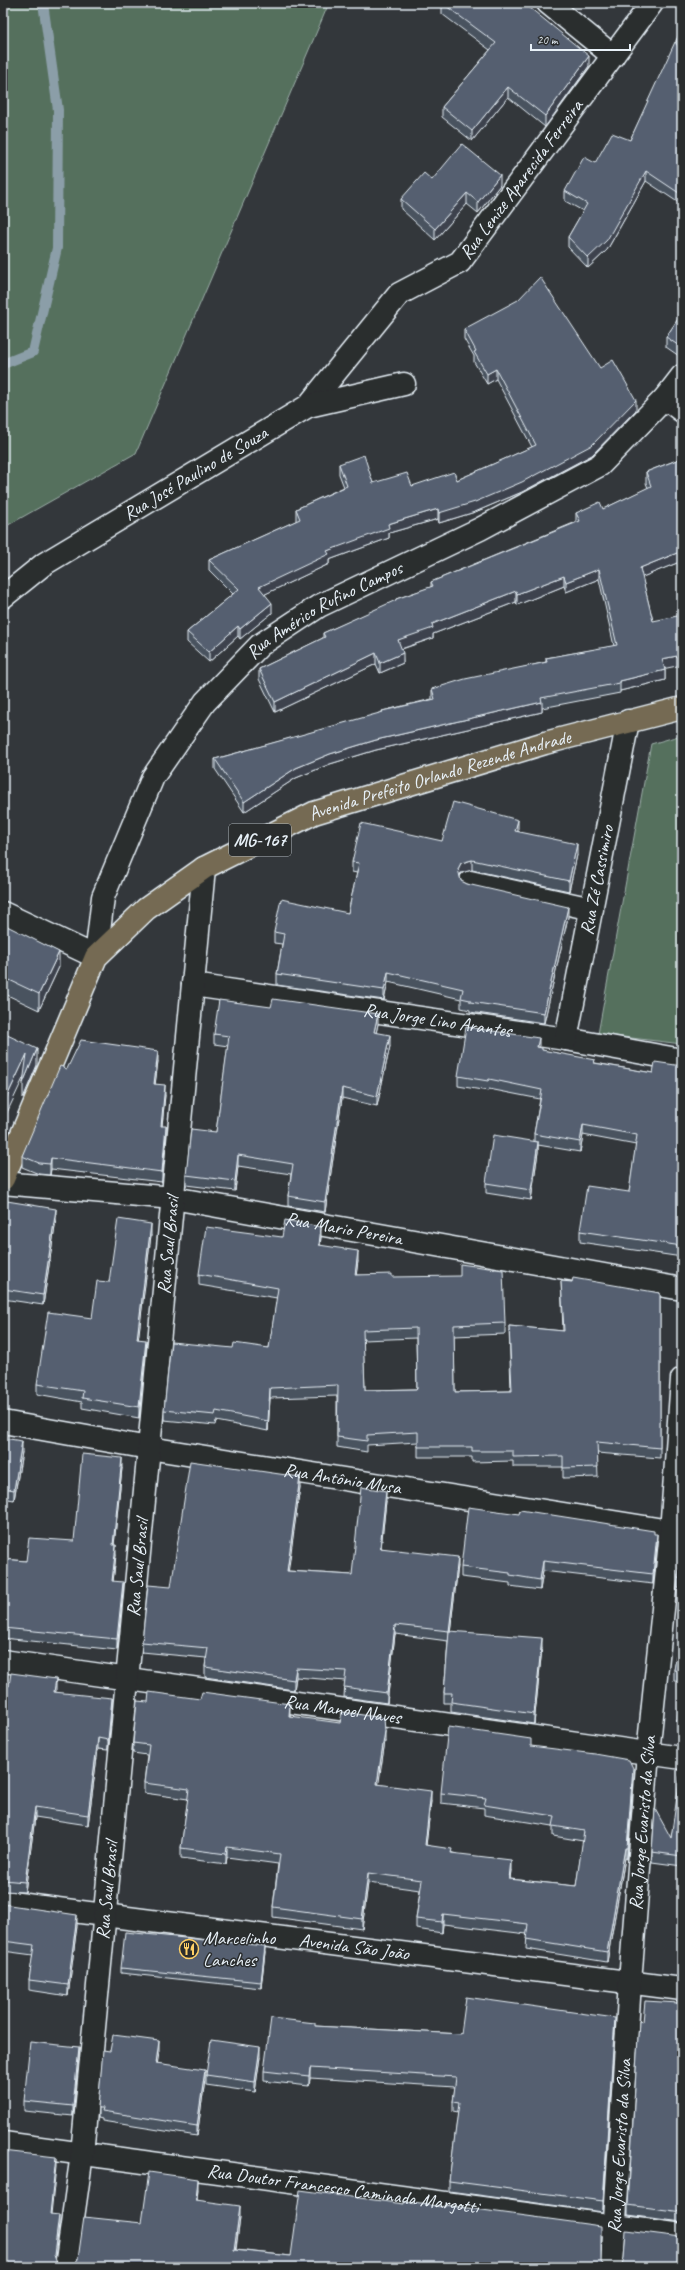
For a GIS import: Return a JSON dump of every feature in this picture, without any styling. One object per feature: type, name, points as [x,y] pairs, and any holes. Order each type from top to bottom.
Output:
[{"type":"main road","name":"Avenida Prefeito Orlando Rezende Andrade","points":[[3,1179],[96,957],[146,909],[204,868],[314,813],[545,743],[682,708]]},
{"type":"street","points":[[548,3],[613,56]]},
{"type":"street","name":"Rua Lenize Aparecida Ferreira","points":[[308,406],[399,294],[460,262],[652,3]]},
{"type":"street","name":"Rua Américo Rufino Campos","points":[[96,957],[104,897],[153,777],[205,702],[260,644],[319,606],[480,529],[600,465],[665,398],[682,376]]},
{"type":"street","name":"Rua José Paulino de Souza","points":[[3,597],[44,564],[308,406],[404,384]]},
{"type":"street","points":[[665,398],[682,411]]},
{"type":"street","name":"Rua Zé Cassimiro","points":[[566,1039],[628,721]]},
{"type":"street","name":"Rua Saul Brasil","points":[[66,2267],[82,2154],[204,868]]},
{"type":"street","points":[[470,882],[592,909]]},
{"type":"street","points":[[3,913],[96,957]]},
{"type":"street","name":"Rua Jorge Lino Arantes","points":[[193,985],[566,1039],[682,1060]]},
{"type":"street","name":"Rua Mario Pereira","points":[[3,1183],[173,1198],[682,1289]]},
{"type":"street","name":"Rua Jorge Evaristo da Silva","points":[[612,2267],[630,1982],[648,1753],[676,1533],[682,1379]]},
{"type":"street","name":"Rua Antônio Musa","points":[[3,1422],[149,1448],[676,1533]]},
{"type":"street","name":"Rua Manoel Naves","points":[[3,1661],[682,1758]]},
{"type":"street","name":"Avenida São João","points":[[3,1902],[682,1989]]},
{"type":"street","name":"Rua Doutor Francesco Caminada Margotti","points":[[3,2143],[682,2235]]},
{"type":"green space","points":[[3,3],[329,3],[136,453],[3,528]]},
{"type":"green space","points":[[682,735],[682,1044],[598,1034],[651,744]]},
{"type":"building","points":[[442,3],[524,3],[589,56],[545,116],[508,87],[472,131],[442,107],[496,43]]},
{"type":"building","points":[[682,28],[682,46],[676,41]]},
{"type":"building","points":[[675,42],[682,51],[682,195],[646,171],[607,240],[588,258],[568,237],[587,204],[565,191],[584,157],[595,163],[612,133],[630,140]]},
{"type":"building","points":[[462,144],[500,175],[478,202],[467,193],[435,229],[401,199],[424,173],[432,180]]},
{"type":"building","points":[[540,277],[600,368],[613,360],[636,400],[592,445],[522,482],[475,502],[439,513],[438,509],[388,524],[389,528],[327,551],[329,554],[259,587],[272,603],[240,629],[238,626],[209,652],[187,632],[239,589],[209,560],[300,519],[296,509],[347,486],[339,464],[364,455],[373,483],[407,473],[412,486],[454,472],[457,480],[536,445],[496,369],[487,374],[474,352],[476,351],[464,329],[518,300]]},
{"type":"building","points":[[682,313],[682,348],[666,337]]},
{"type":"building","points":[[682,458],[682,551],[640,568],[653,621],[682,615],[682,655],[662,659],[665,670],[620,681],[620,683],[541,698],[542,702],[376,740],[330,754],[296,768],[244,802],[215,759],[383,712],[382,711],[435,699],[432,689],[465,679],[547,662],[546,658],[617,645],[599,569],[566,582],[564,576],[517,594],[516,591],[432,624],[433,628],[398,640],[403,653],[380,663],[376,653],[275,702],[259,669],[325,637],[323,633],[396,599],[433,586],[431,582],[580,521],[576,513],[600,502],[603,509],[651,486],[646,472]]},
{"type":"building","points":[[453,802],[518,820],[515,831],[577,844],[569,881],[472,860],[461,863],[458,869],[461,881],[467,884],[568,907],[544,1013],[470,1002],[470,1000],[461,998],[463,989],[388,972],[384,990],[277,974],[284,934],[274,932],[281,899],[348,913],[359,863],[352,862],[361,823],[442,841]]},
{"type":"building","points":[[3,924],[59,952],[39,994],[3,977]]},
{"type":"building","points":[[273,999],[378,1014],[374,1032],[390,1035],[377,1096],[342,1088],[325,1202],[288,1196],[293,1164],[238,1155],[235,1181],[186,1175],[191,1129],[216,1132],[229,1036],[214,1034],[219,1000],[271,1007]]},
{"type":"building","points":[[466,1027],[539,1038],[537,1047],[542,1048],[542,1050],[595,1060],[594,1063],[653,1073],[655,1062],[682,1066],[682,1177],[679,1196],[682,1196],[682,1246],[580,1231],[587,1186],[629,1192],[637,1135],[583,1125],[580,1142],[534,1134],[542,1090],[489,1079],[488,1081],[458,1076]]},
{"type":"building","points":[[3,1033],[37,1049],[23,1083],[27,1054],[3,1105]]},
{"type":"building","points":[[81,1040],[158,1051],[154,1084],[165,1085],[161,1126],[166,1126],[162,1172],[51,1158],[50,1164],[39,1163],[22,1156],[60,1066],[67,1069]]},
{"type":"building","points":[[493,1135],[538,1142],[531,1190],[486,1183]]},
{"type":"building","points":[[7,1201],[56,1209],[43,1295],[3,1289],[3,1227]]},
{"type":"building","points":[[118,1219],[151,1224],[137,1339],[146,1340],[139,1407],[82,1398],[83,1391],[37,1384],[48,1312],[92,1318],[97,1281],[109,1282]]},
{"type":"building","points":[[285,1220],[321,1227],[319,1245],[358,1251],[355,1275],[392,1274],[392,1277],[460,1276],[460,1264],[503,1270],[505,1323],[454,1325],[455,1392],[512,1391],[509,1326],[564,1331],[561,1281],[572,1282],[573,1278],[660,1293],[660,1448],[597,1442],[598,1467],[563,1468],[563,1456],[513,1457],[513,1451],[472,1451],[472,1447],[418,1447],[418,1432],[367,1435],[367,1441],[337,1437],[338,1385],[270,1388],[268,1421],[216,1411],[215,1415],[164,1410],[171,1342],[233,1348],[234,1343],[269,1348],[278,1288],[199,1274],[206,1227],[282,1237]],"holes":[[[416,1328],[417,1389],[365,1390],[363,1330]]]},
{"type":"building","points":[[3,1438],[22,1441],[14,1490],[3,1488]]},
{"type":"building","points":[[82,1454],[122,1458],[113,1545],[116,1545],[112,1581],[123,1582],[117,1639],[3,1628],[3,1559],[26,1561],[29,1538],[74,1541]]},
{"type":"building","points":[[190,1461],[300,1477],[287,1571],[352,1575],[361,1487],[386,1491],[380,1548],[458,1557],[449,1631],[395,1625],[387,1693],[344,1687],[346,1671],[296,1668],[294,1680],[205,1667],[208,1648],[142,1642],[148,1585],[171,1587]]},
{"type":"building","points":[[468,1507],[519,1514],[520,1510],[654,1531],[654,1534],[657,1534],[653,1574],[543,1561],[540,1580],[510,1575],[510,1573],[461,1567]]},
{"type":"building","points":[[682,1537],[682,1579],[678,1578]]},
{"type":"building","points":[[449,1631],[542,1638],[534,1714],[451,1702],[452,1693],[444,1693]]},
{"type":"building","points":[[680,1633],[682,1633],[682,1672],[674,1670]]},
{"type":"building","points":[[11,1673],[56,1679],[54,1692],[112,1698],[108,1740],[98,1738],[88,1815],[35,1807],[25,1882],[3,1880],[3,1685],[9,1686]]},
{"type":"building","points":[[149,1692],[200,1699],[202,1692],[290,1704],[289,1716],[340,1723],[342,1712],[384,1718],[385,1731],[377,1784],[431,1791],[425,1845],[452,1849],[451,1853],[511,1860],[509,1879],[576,1886],[584,1831],[553,1826],[555,1816],[484,1805],[486,1798],[441,1793],[448,1727],[531,1739],[531,1746],[629,1760],[633,1768],[627,1848],[625,1848],[607,1952],[526,1939],[528,1924],[443,1914],[442,1922],[416,1919],[422,1880],[368,1873],[362,1919],[273,1907],[280,1854],[227,1847],[226,1854],[181,1848],[189,1789],[144,1783],[149,1745],[133,1743],[137,1701],[148,1702]]},
{"type":"building","points":[[682,1694],[682,1722],[677,1721]]},
{"type":"building","points":[[680,1776],[682,1777],[682,1856],[652,1852],[655,1809],[671,1838]]},
{"type":"building","points":[[3,1904],[77,1915],[68,1985],[29,1980],[34,1945],[3,1941]]},
{"type":"building","points":[[125,1932],[265,1946],[261,1982],[121,1968]]},
{"type":"building","points":[[466,1997],[615,2018],[603,2201],[449,2181],[459,2103],[453,2102],[456,2077],[310,2068],[309,2076],[264,2071],[271,2018],[315,2023],[315,2026],[461,2034]]},
{"type":"building","points":[[645,2001],[679,2003],[679,2005],[682,2005],[682,2212],[628,2205],[639,2021],[643,2022]]},
{"type":"building","points":[[113,2035],[159,2041],[156,2063],[205,2070],[197,2126],[102,2111],[103,2108],[98,2108],[103,2050],[110,2051]]},
{"type":"building","points":[[211,2040],[260,2047],[255,2082],[206,2075]]},
{"type":"building","points":[[30,2042],[79,2047],[73,2106],[24,2101]]},
{"type":"building","points":[[3,2151],[56,2157],[50,2214],[59,2215],[54,2255],[59,2267],[3,2267]]},
{"type":"building","points":[[149,2172],[198,2179],[196,2200],[240,2206],[234,2250],[291,2256],[300,2190],[404,2204],[404,2202],[445,2207],[445,2205],[601,2226],[601,2262],[605,2267],[452,2267],[438,2265],[438,2267],[72,2267],[78,2259],[84,2217],[142,2223]]},
{"type":"building","points":[[626,2230],[682,2237],[682,2267],[619,2267],[624,2258]]},
{"type":"waterway","points":[[3,364],[33,352],[57,248],[58,110],[43,3]]},
{"type":"place","name":"Marcelinho Lanches","points":[[189,1949]]}]
